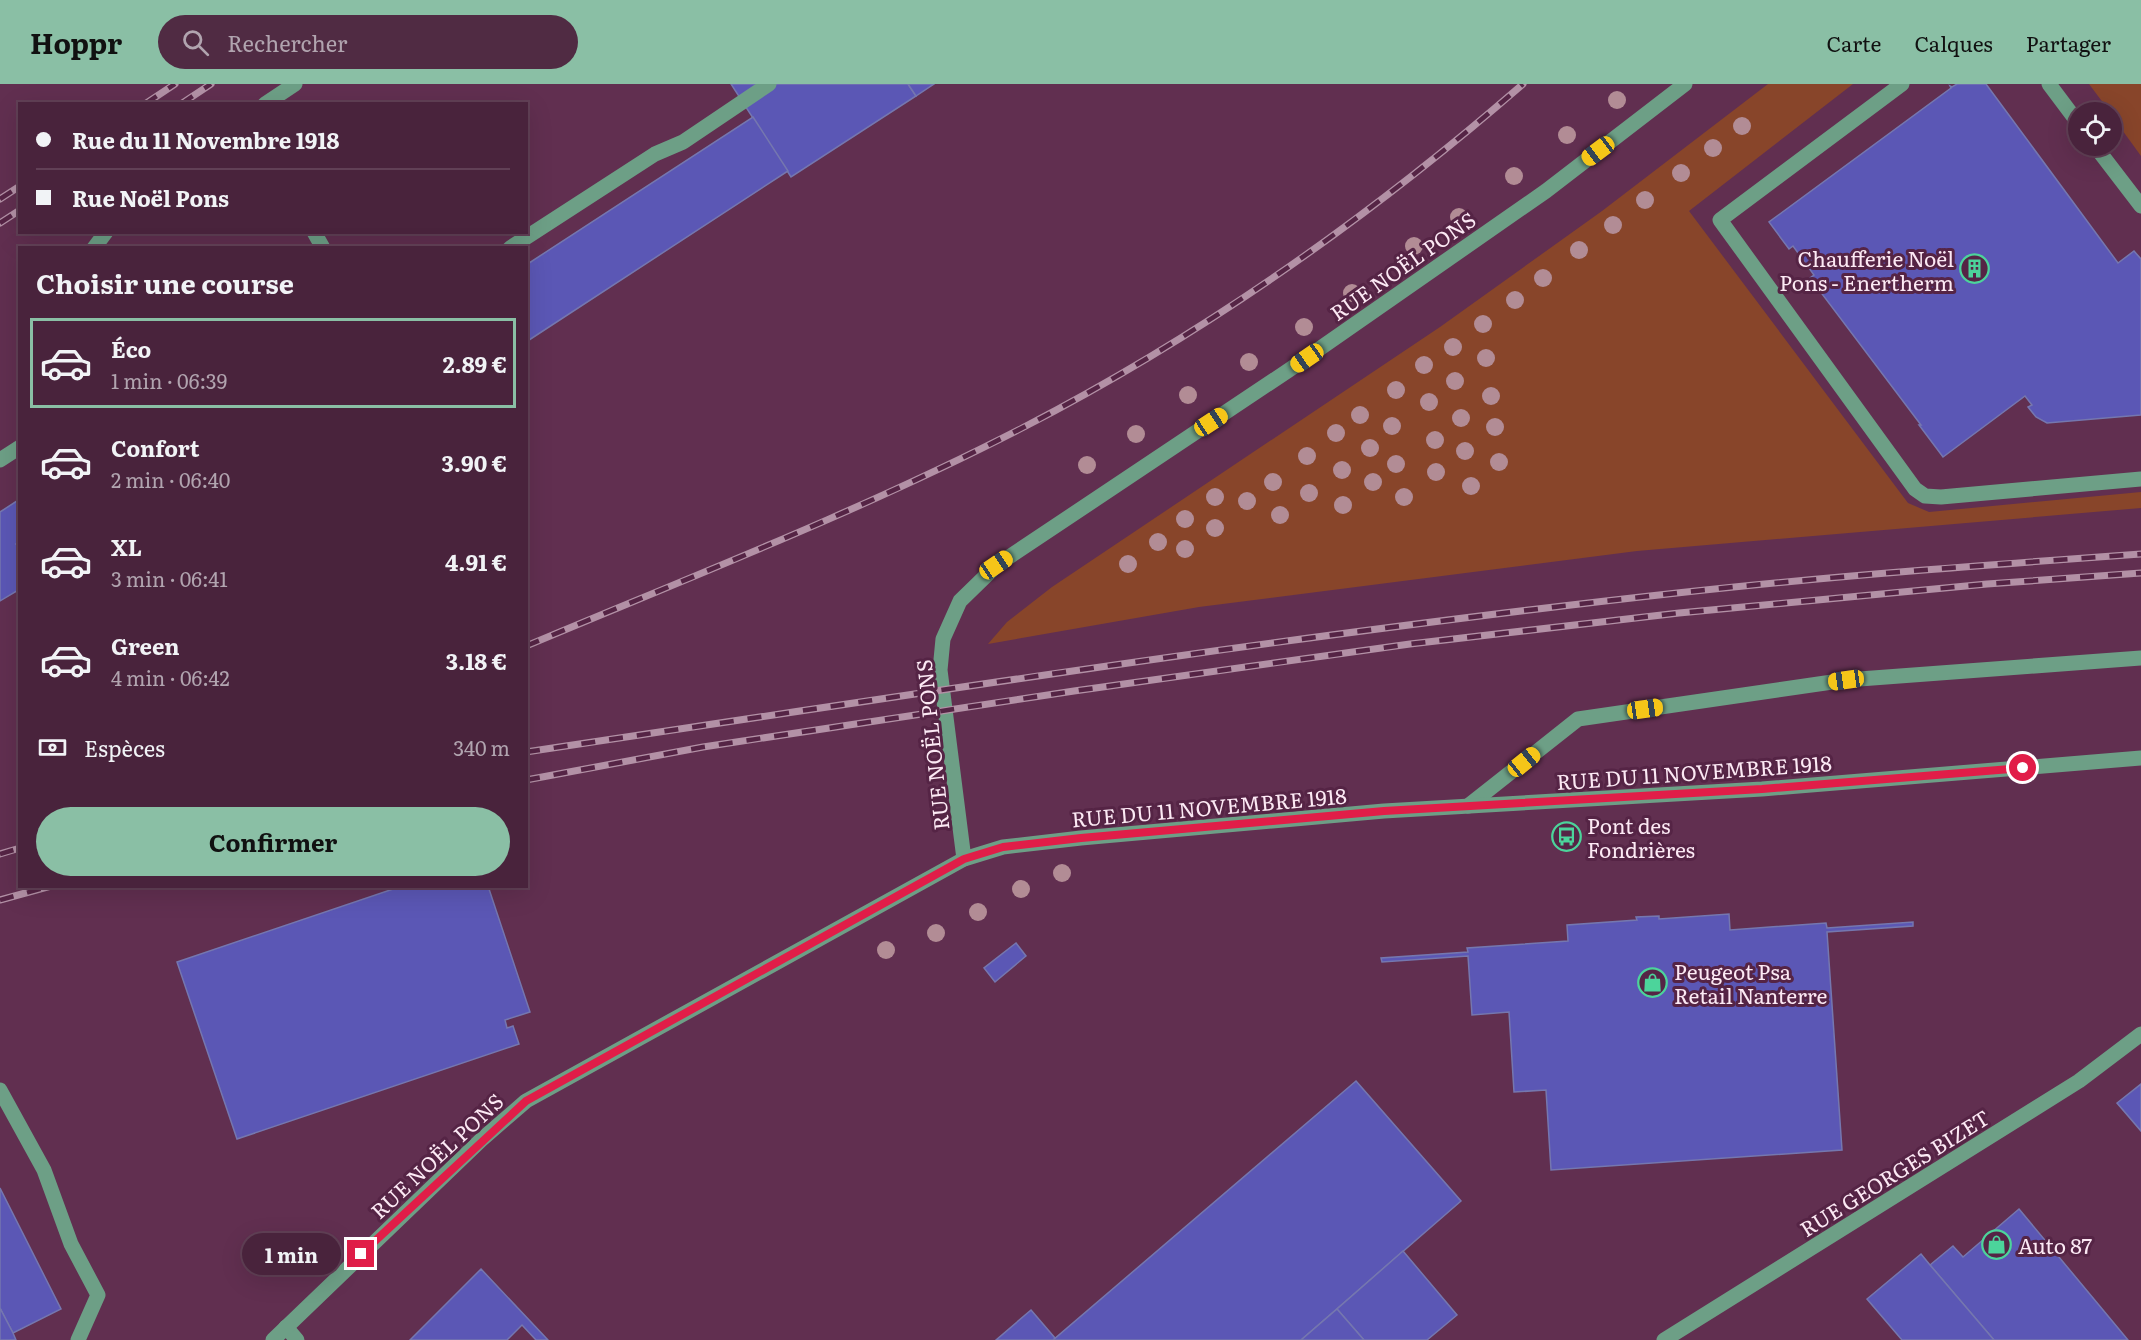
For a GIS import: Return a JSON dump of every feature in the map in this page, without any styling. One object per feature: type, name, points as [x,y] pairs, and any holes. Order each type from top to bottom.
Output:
[{"type":"street","points":[[268,102],[295,84]]},
{"type":"street","points":[[513,246],[654,154],[683,142],[769,84]]},
{"type":"street","name":"RUE NOËL PONS","points":[[273,1340],[526,1101],[964,859],[940,670],[943,639],[960,601],[996,565],[1289,370],[1537,198],[1685,84]]},
{"type":"street","points":[[1902,84],[1720,220],[1915,489],[1925,496],[1941,497],[2141,479]]},
{"type":"street","points":[[2049,84],[2068,109]]},
{"type":"street","points":[[2103,156],[2141,206]]},
{"type":"street","points":[[0,460],[18,448]]},
{"type":"street","points":[[1468,806],[1578,719],[1846,680],[2141,658]]},
{"type":"street","name":"RUE DU 11 NOVEMBRE 1918","points":[[964,859],[1003,847],[1081,838],[1468,806],[1762,789],[2141,758]]},
{"type":"street","name":"RUE GEORGES BIZET","points":[[1664,1340],[2079,1081],[2141,1034]]},
{"type":"street","points":[[0,1090],[44,1170],[71,1244],[99,1295],[78,1340]]},
{"type":"street","points":[[286,1327],[297,1340]]},
{"type":"shaded area","points":[[1768,84],[1853,84],[1689,211],[1908,503],[1929,512],[2141,492],[2141,508],[1637,551],[1199,607],[988,644],[1007,622],[1052,587],[1440,327],[1602,211]]},
{"type":"shaded area","points":[[2089,84],[2141,84],[2141,156],[2122,130],[2122,102],[2102,102]]},
{"type":"building","points":[[731,84],[908,84],[916,96],[791,177]]},
{"type":"building","points":[[908,84],[934,84],[916,96]]},
{"type":"building","name":"Chaufferie Noël Pons - Enertherm","points":[[1986,84],[2118,263],[2134,251],[2141,259],[2141,415],[2047,423],[2036,417],[2028,407],[2032,405],[2025,396],[1943,457],[1810,278],[1814,275],[1793,246],[1789,249],[1769,222],[1951,88],[1950,86]]},
{"type":"building","points":[[753,117],[788,171],[528,341],[528,264]]},
{"type":"building","points":[[18,500],[18,543],[16,544],[18,547],[18,590],[0,601],[0,512]]},
{"type":"building","points":[[396,888],[489,888],[530,1012],[505,1020],[507,1028],[513,1026],[519,1044],[237,1139],[177,962]]},
{"type":"building","points":[[1729,914],[1730,930],[1826,923],[1827,928],[1913,922],[1913,926],[1827,932],[1842,1150],[1551,1170],[1546,1090],[1514,1092],[1509,1012],[1472,1015],[1468,956],[1382,962],[1381,958],[1468,952],[1467,948],[1568,941],[1567,925],[1637,920],[1636,917],[1659,916],[1659,919]]},
{"type":"building","points":[[1016,943],[1026,956],[995,982],[984,968]]},
{"type":"building","points":[[1356,1081],[1461,1201],[1301,1340],[1053,1340]]},
{"type":"building","points":[[2141,1084],[2141,1131],[2117,1103]]},
{"type":"building","points":[[0,1188],[61,1309],[13,1333],[0,1308]]},
{"type":"building","points":[[2019,1209],[2128,1340],[1994,1340],[1930,1265],[1953,1246],[1963,1257]]},
{"type":"building","points":[[1403,1251],[1457,1315],[1427,1340],[1364,1340],[1337,1309]]},
{"type":"building","points":[[1921,1254],[1994,1340],[1902,1340],[1867,1299]]},
{"type":"building","points":[[481,1269],[548,1340],[536,1340],[522,1325],[507,1340],[410,1340]]},
{"type":"building","points":[[0,1308],[13,1333],[16,1340],[0,1340]]},
{"type":"building","points":[[1337,1309],[1364,1340],[1301,1340]]},
{"type":"building","points":[[1031,1310],[1055,1338],[1053,1340],[996,1340]]},
{"type":"railway","points":[[148,102],[175,84]]},
{"type":"railway","points":[[184,102],[211,84]]},
{"type":"railway","points":[[528,645],[840,514],[963,457],[1091,391],[1157,353],[1221,312],[1346,226],[1465,133],[1523,84]]},
{"type":"railway","points":[[0,199],[18,187]]},
{"type":"railway","points":[[0,223],[18,211]]},
{"type":"railway","points":[[528,752],[1101,667],[1533,610],[1793,581],[2141,554]]},
{"type":"railway","points":[[528,780],[703,747],[1074,691],[1410,644],[1679,613],[1987,584],[2141,573]]},
{"type":"railway","points":[[0,854],[18,849]]},
{"type":"railway","points":[[0,900],[44,888]]},
{"type":"place","name":"Chaufferie Noël Pons - Enertherm","points":[[1975,269]]},
{"type":"place","name":"Pont des Fondrières","points":[[1566,836]]},
{"type":"place","name":"Peugeot Psa Retail Nanterre","points":[[1653,982]]},
{"type":"place","name":"Auto 87","points":[[1997,1244]]},
{"type":"route","points":[[361,1254],[526,1101],[964,859],[1003,847],[1384,811],[1762,789],[2023,768]]}]
